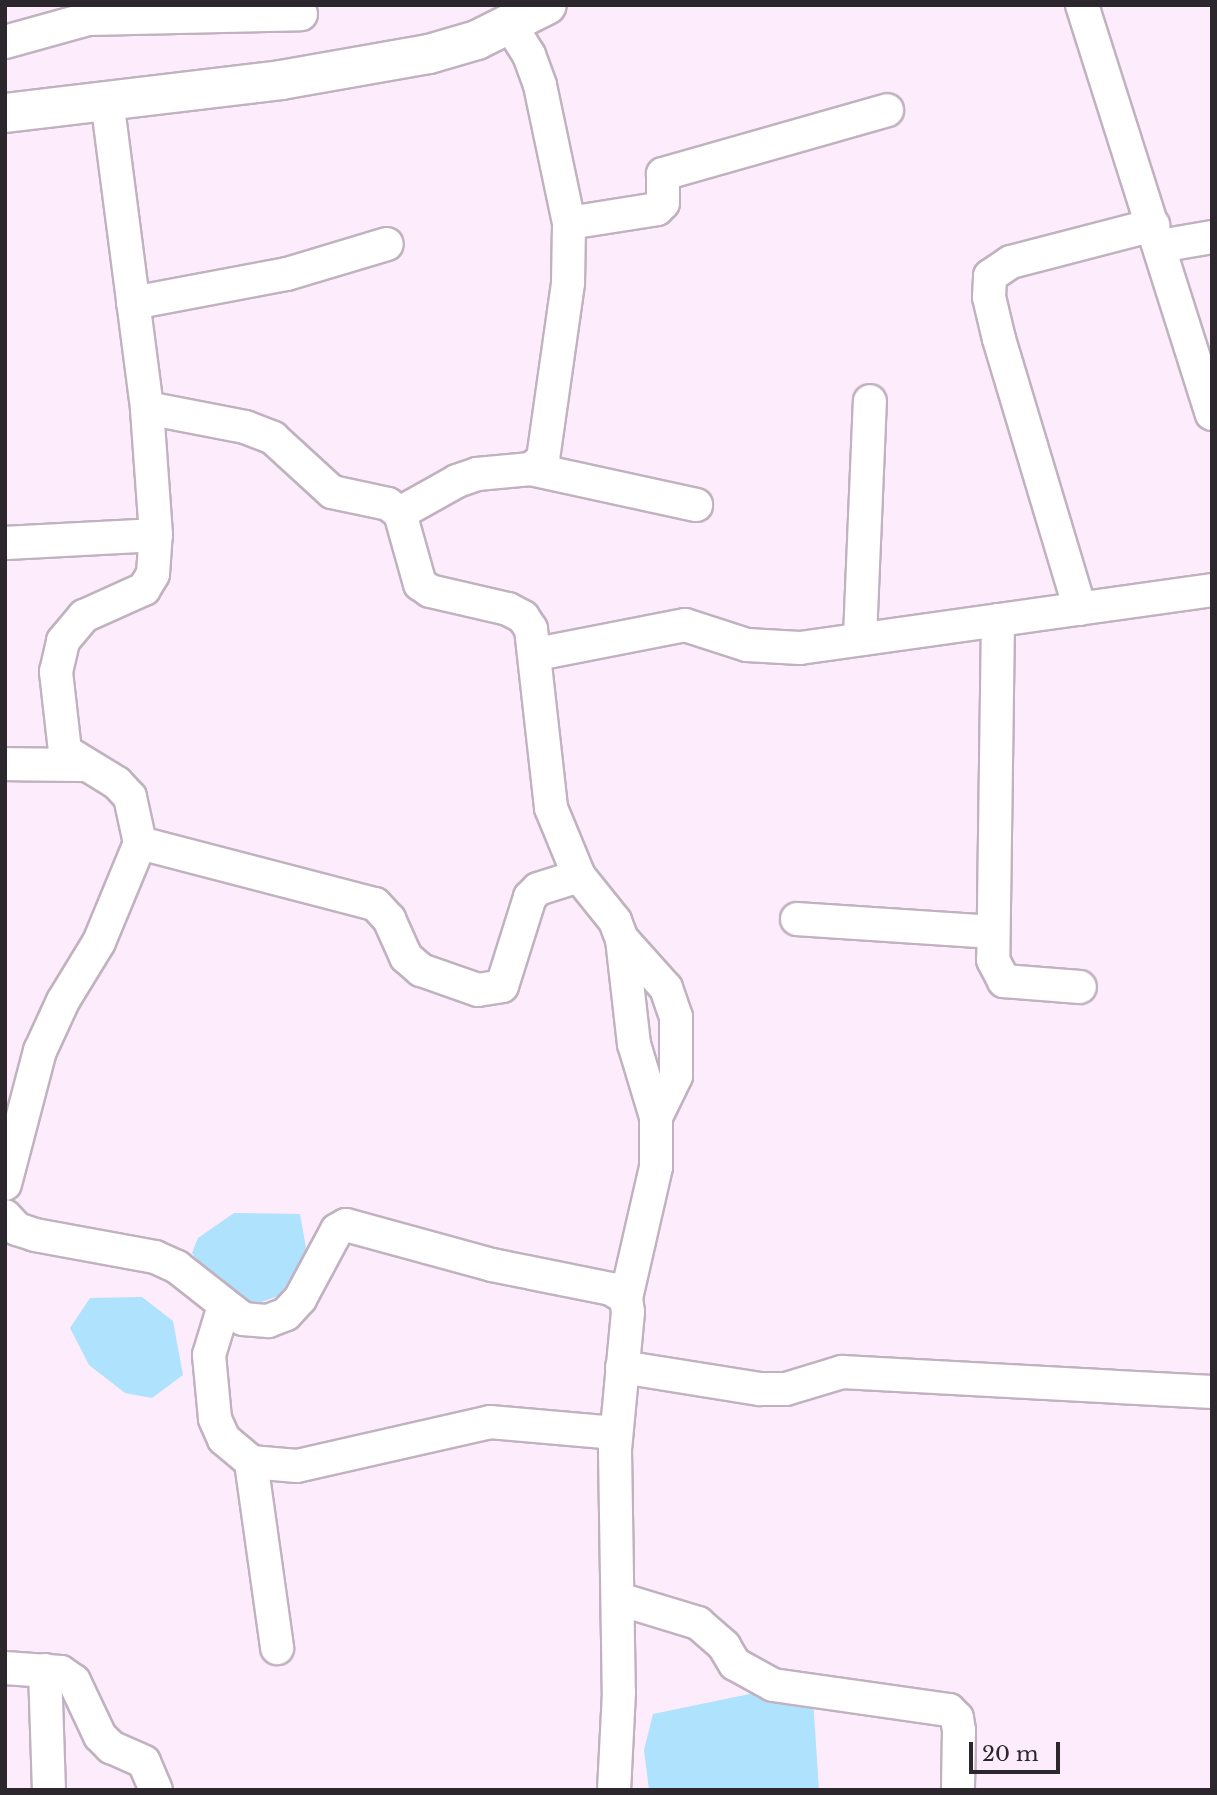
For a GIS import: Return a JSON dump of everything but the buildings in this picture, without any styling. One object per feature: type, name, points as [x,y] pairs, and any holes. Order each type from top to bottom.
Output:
[{"type":"street","points":[[5,113],[281,80],[519,39],[547,5]]},
{"type":"street","points":[[1082,5],[1157,235],[1203,351],[1212,414]]},
{"type":"street","points":[[5,42],[88,19],[302,14]]},
{"type":"street","points":[[519,39],[569,223],[568,283],[547,438],[543,459],[531,469]]},
{"type":"street","points":[[5,1184],[40,1051],[63,1001],[99,942],[140,843],[130,797],[117,783],[81,765],[65,751],[56,672],[63,641],[84,617],[144,589],[153,574],[156,536],[147,408],[107,100]]},
{"type":"street","points":[[569,223],[657,209],[663,203],[663,174],[887,110]]},
{"type":"street","points":[[1080,609],[999,339],[989,297],[990,276],[1011,262],[1157,235],[1212,237]]},
{"type":"street","points":[[134,303],[287,274],[387,244]]},
{"type":"street","points":[[860,637],[870,401]]},
{"type":"street","points":[[147,408],[245,427],[272,438],[332,492],[388,504],[400,513],[420,584],[523,617],[531,629],[537,654],[545,786],[556,825],[579,876],[615,921],[622,939],[634,1044],[656,1117],[656,1167],[626,1298],[616,1433],[619,1599],[614,1790]]},
{"type":"street","points":[[400,513],[477,474],[531,469],[696,505]]},
{"type":"street","points":[[5,543],[156,536]]},
{"type":"street","points":[[537,654],[685,625],[777,650],[1212,590]]},
{"type":"street","points":[[998,620],[993,960],[1004,981],[1080,987]]},
{"type":"street","points":[[5,764],[81,765]]},
{"type":"street","points":[[140,843],[375,904],[389,919],[406,957],[421,970],[478,990],[502,986],[530,897],[538,889],[579,876]]},
{"type":"street","points":[[797,919],[993,932]]},
{"type":"street","points":[[622,939],[666,988],[676,1017],[676,1076],[656,1117]]},
{"type":"street","points":[[5,1216],[17,1229],[35,1235],[155,1257],[177,1267],[243,1319],[268,1321],[286,1314],[300,1299],[337,1230],[346,1224],[492,1265],[611,1289],[626,1298]]},
{"type":"street","points":[[224,1306],[209,1355],[215,1419],[224,1440],[251,1462],[297,1466],[490,1422],[616,1433]]},
{"type":"street","points":[[622,1367],[760,1389],[786,1389],[842,1372],[1212,1392]]},
{"type":"street","points":[[251,1462],[277,1648]]},
{"type":"street","points":[[619,1599],[698,1623],[724,1646],[735,1664],[774,1685],[949,1710],[957,1718],[959,1730],[958,1790]]},
{"type":"street","points":[[5,1668],[61,1672],[74,1681],[100,1736],[111,1747],[144,1762],[156,1790]]},
{"type":"street","points":[[45,1670],[49,1790]]},
{"type":"water","points":[[234,1213],[300,1214],[308,1259],[278,1296],[242,1309],[228,1307],[192,1253],[198,1238]]},
{"type":"water","points":[[142,1297],[173,1321],[183,1375],[152,1398],[125,1393],[89,1365],[70,1328],[90,1298]]},
{"type":"water","points":[[778,1688],[813,1699],[819,1790],[649,1790],[644,1750],[653,1714]]}]
